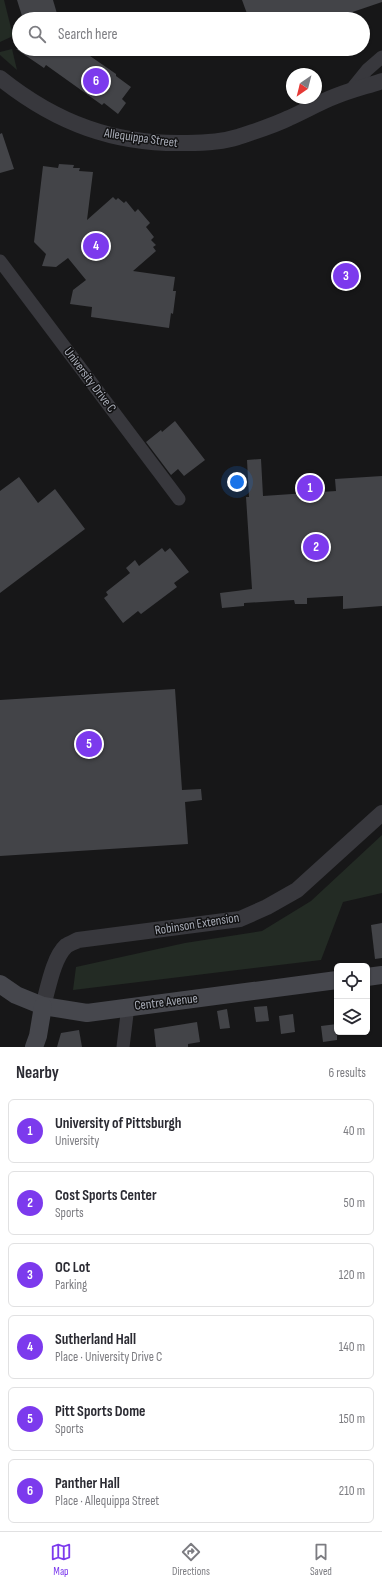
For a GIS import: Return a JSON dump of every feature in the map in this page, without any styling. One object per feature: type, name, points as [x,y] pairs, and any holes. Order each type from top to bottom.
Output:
[{"type":"main road","points":[[370,977],[382,975]]},
{"type":"main road","name":"Centre Avenue","points":[[0,984],[16,995],[43,1006],[87,1013],[128,1006],[334,980]]},
{"type":"main road","points":[[34,1047],[38,1036],[43,1006]]},
{"type":"street","points":[[350,91],[367,70],[382,57]]},
{"type":"street","name":"Allequippa Street","points":[[0,78],[22,96],[49,112],[74,124],[114,136],[149,142],[173,144],[212,142],[237,137],[287,119],[334,96],[382,81]]},
{"type":"street","name":"University Drive C","points":[[0,261],[180,499]]},
{"type":"street","name":"Robinson Extension","points":[[43,1006],[54,968],[67,946],[78,940],[240,919],[267,907],[297,890],[382,813]]},
{"type":"street","points":[[123,1047],[128,1006]]},
{"type":"shaded area","points":[[0,0],[4,0],[12,36],[0,42]]},
{"type":"shaded area","points":[[12,49],[12,56],[14,56],[17,70],[0,55],[0,52]]},
{"type":"shaded area","points":[[382,835],[382,893],[343,902],[321,960],[73,990],[76,967],[185,943],[262,931],[311,901]]},
{"type":"building","points":[[17,0],[53,0],[57,12],[21,12]]},
{"type":"building","points":[[242,0],[382,0],[382,2],[353,12],[246,12]]},
{"type":"building","points":[[26,56],[90,56],[116,74],[116,76],[131,87],[122,99],[126,103],[118,114],[104,103],[102,105],[46,65],[44,68]]},
{"type":"building","points":[[2,133],[14,169],[0,173],[0,134]]},
{"type":"building","points":[[59,164],[74,165],[73,168],[80,168],[79,171],[93,172],[87,220],[113,197],[116,200],[118,198],[124,203],[126,201],[135,212],[138,209],[150,223],[146,227],[154,237],[151,240],[156,245],[153,247],[156,251],[133,271],[175,277],[173,291],[176,291],[173,314],[171,313],[169,328],[91,317],[92,307],[70,304],[73,290],[86,280],[68,258],[56,267],[42,266],[46,254],[34,242],[43,166],[58,168]]},
{"type":"building","points":[[175,421],[205,460],[184,476],[178,469],[171,475],[146,442],[161,430],[162,432]]},
{"type":"building","points":[[261,459],[263,496],[336,491],[335,479],[382,476],[382,606],[343,609],[343,596],[307,598],[307,604],[295,604],[294,600],[244,603],[244,606],[222,608],[220,593],[252,589],[246,497],[249,497],[247,460]]},
{"type":"building","points":[[19,477],[38,503],[55,489],[85,529],[0,593],[0,491]]},
{"type":"building","points":[[162,548],[165,552],[170,548],[189,572],[174,583],[177,587],[141,614],[138,611],[123,623],[104,598],[108,595],[106,592],[130,573],[126,568],[135,560],[139,566]]},
{"type":"building","points":[[175,689],[182,790],[201,789],[202,800],[185,802],[188,844],[0,856],[0,700]]},
{"type":"building","points":[[382,923],[382,958],[375,959],[371,925]]},
{"type":"building","points":[[267,1006],[269,1021],[256,1022],[254,1007]]},
{"type":"building","points":[[227,1009],[230,1028],[220,1029],[217,1011]]},
{"type":"building","points":[[293,1014],[295,1032],[281,1034],[279,1016]]},
{"type":"building","points":[[197,1022],[200,1042],[188,1044],[188,1047],[156,1047],[154,1029]]},
{"type":"building","points":[[334,1024],[334,1035],[337,1035],[337,1040],[323,1042],[321,1026]]},
{"type":"building","points":[[79,1030],[82,1047],[57,1047],[61,1033]]},
{"type":"place","name":"Panther Hall","points":[[96,81]]},
{"type":"place","name":"Sutherland Hall","points":[[96,246]]},
{"type":"place","name":"OC Lot","points":[[346,276]]},
{"type":"place","name":"University of Pittsburgh","points":[[310,488]]},
{"type":"place","name":"Cost Sports Center","points":[[316,547]]},
{"type":"place","name":"Pitt Sports Dome","points":[[89,744]]}]
